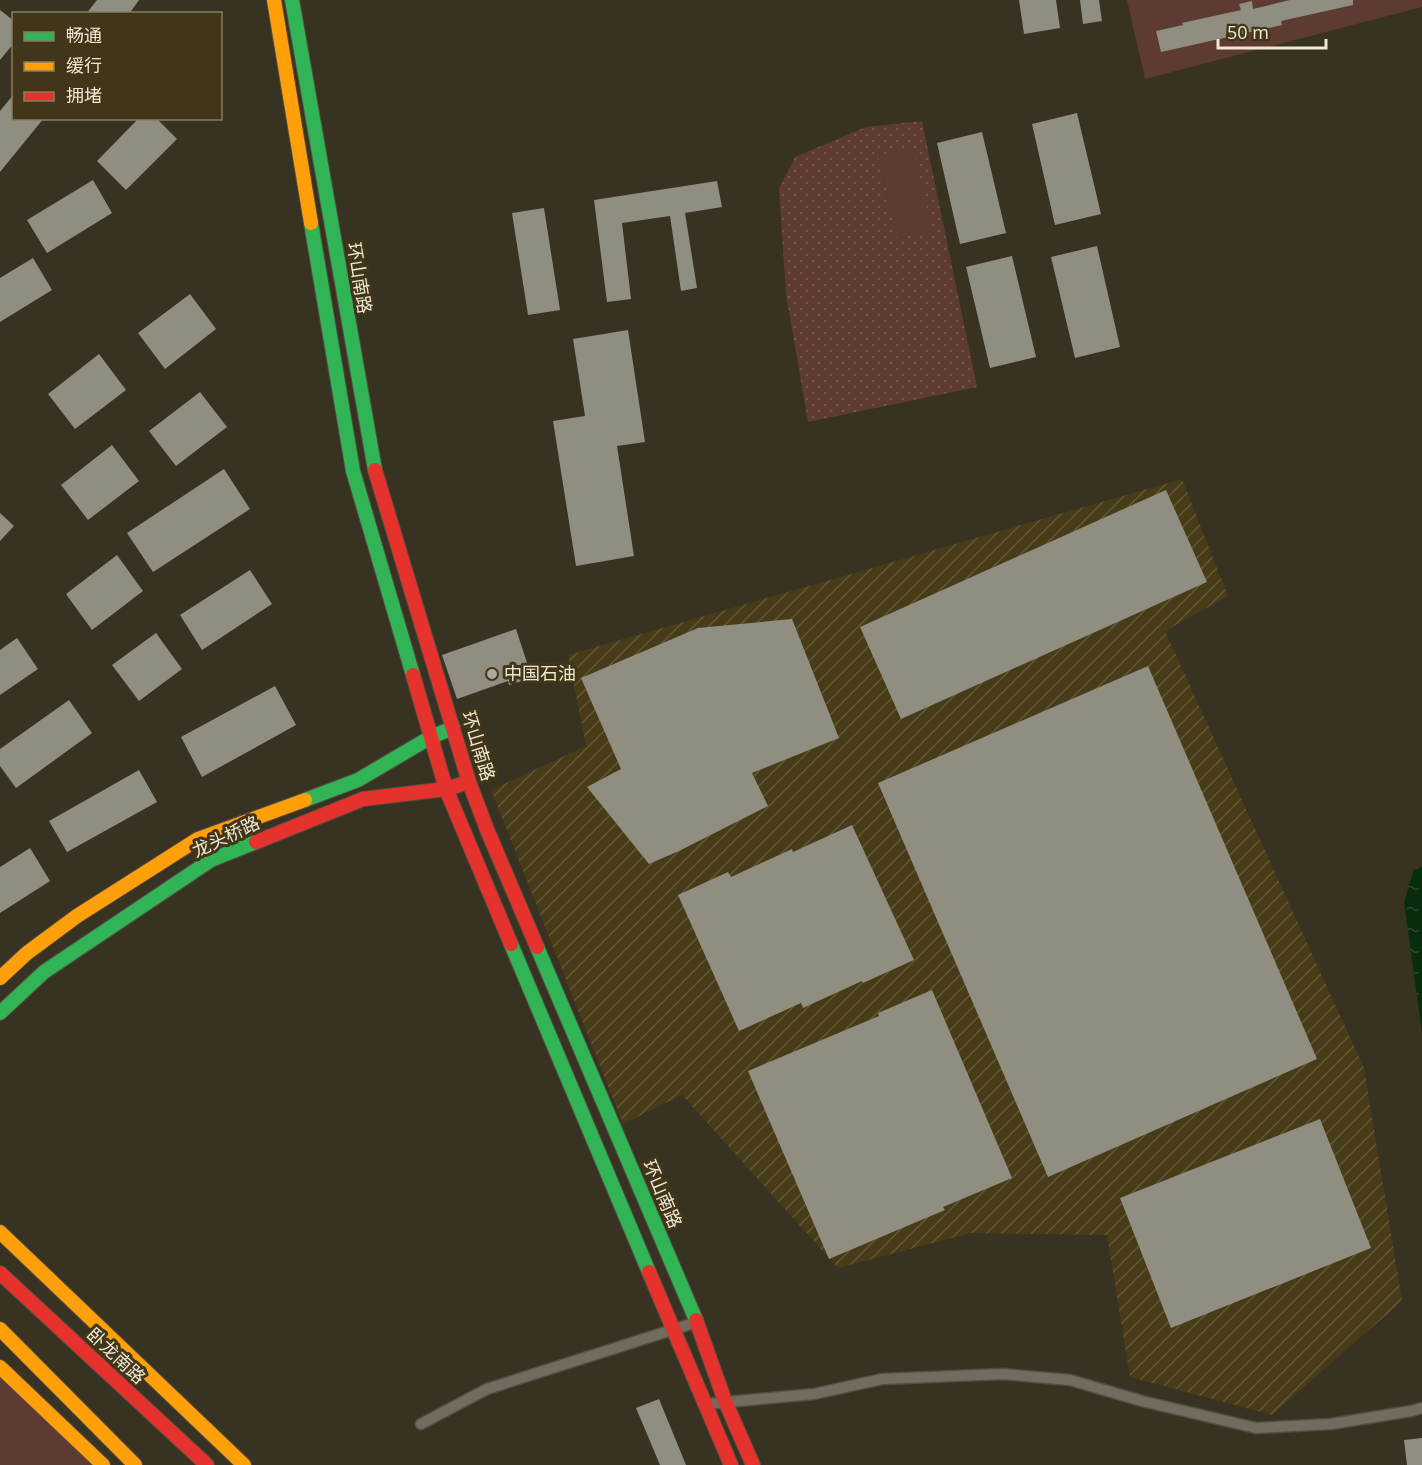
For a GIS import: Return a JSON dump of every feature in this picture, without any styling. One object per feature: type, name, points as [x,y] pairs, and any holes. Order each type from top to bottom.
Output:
[{"type":"main road","name":"环山南路","points":[[274,0],[353,471],[446,789],[731,1465]]},
{"type":"main road","name":"环山南路","points":[[292,0],[373,462],[469,782],[488,832],[697,1322],[725,1401],[753,1465]]},
{"type":"main road","name":"龙头桥路","points":[[0,978],[27,953],[77,916],[198,839],[358,780],[453,728]]},
{"type":"main road","name":"龙头桥路","points":[[0,1013],[44,972],[211,860],[363,799],[446,789],[469,782]]},
{"type":"main road","points":[[0,1232],[244,1465]]},
{"type":"main road","name":"卧龙南路","points":[[0,1273],[207,1465]]},
{"type":"main road","points":[[0,1329],[135,1465]]},
{"type":"main road","points":[[0,1367],[103,1465]]},
{"type":"street","points":[[422,1424],[488,1389],[697,1322]]},
{"type":"street","points":[[705,1404],[814,1394],[882,1379],[1003,1374],[1070,1380],[1142,1401],[1256,1428],[1331,1424],[1422,1408]]},
{"type":"shaded area","points":[[1127,0],[1422,0],[1422,7],[1145,79]]},
{"type":"shaded area","points":[[922,121],[977,387],[808,422],[786,294],[779,189],[795,157],[866,127]]},
{"type":"shaded area","points":[[913,147],[932,231],[897,239],[878,155]]},
{"type":"shaded area","points":[[1182,479],[1228,596],[1165,631],[1364,1068],[1402,1301],[1272,1415],[1130,1377],[1107,1235],[971,1233],[838,1268],[682,1095],[623,1124],[491,790],[586,746],[568,655]]},
{"type":"shaded area","points":[[0,1367],[103,1465],[0,1465]]},
{"type":"water","points":[[1422,867],[1422,1033],[1404,902],[1414,869]]},
{"type":"building","points":[[97,0],[139,0],[130,12],[88,12]]},
{"type":"building","points":[[1019,0],[1056,0],[1060,28],[1024,34]]},
{"type":"building","points":[[1080,0],[1099,0],[1102,21],[1083,24]]},
{"type":"building","points":[[1290,0],[1353,0],[1353,5],[1281,21],[1282,25],[1161,52],[1156,31],[1241,10],[1239,4],[1252,1],[1253,9]]},
{"type":"building","points":[[0,10],[12,19],[12,45],[0,60]]},
{"type":"building","points":[[12,96],[12,120],[42,120],[0,172],[0,111]]},
{"type":"building","points":[[1077,113],[1101,214],[1055,225],[1032,124]]},
{"type":"building","points":[[137,120],[158,120],[177,139],[126,190],[97,161]]},
{"type":"building","points":[[982,132],[1006,233],[960,244],[937,143]]},
{"type":"building","points":[[93,180],[112,213],[47,253],[27,220]]},
{"type":"building","points":[[717,181],[722,207],[685,213],[697,288],[681,291],[670,216],[622,223],[631,299],[607,302],[594,200]]},
{"type":"building","points":[[544,208],[560,310],[528,315],[512,213]]},
{"type":"building","points":[[1097,246],[1120,347],[1075,358],[1051,257]]},
{"type":"building","points":[[1012,256],[1036,357],[990,368],[966,267]]},
{"type":"building","points":[[33,258],[52,290],[0,322],[0,278]]},
{"type":"building","points":[[190,294],[216,329],[165,369],[138,333]]},
{"type":"building","points":[[628,330],[645,442],[617,446],[634,556],[576,566],[553,421],[585,416],[573,339]]},
{"type":"building","points":[[99,354],[126,390],[75,429],[48,394]]},
{"type":"building","points":[[200,392],[227,427],[176,466],[149,431]]},
{"type":"building","points":[[112,445],[139,481],[88,520],[61,485]]},
{"type":"building","points":[[224,469],[250,509],[153,572],[127,533]]},
{"type":"building","points":[[1166,490],[1207,582],[901,719],[860,627]]},
{"type":"building","points":[[0,513],[14,526],[0,541]]},
{"type":"building","points":[[117,555],[143,591],[92,630],[66,594]]},
{"type":"building","points":[[250,570],[272,604],[202,650],[180,615]]},
{"type":"building","points":[[792,619],[839,738],[752,773],[768,806],[649,864],[587,787],[621,769],[581,678],[698,628]]},
{"type":"building","points":[[516,629],[532,678],[509,685],[508,681],[457,699],[442,655]]},
{"type":"building","points":[[156,633],[182,669],[139,701],[112,665]]},
{"type":"building","points":[[17,638],[38,669],[0,695],[0,650]]},
{"type":"building","points":[[1148,666],[1317,1059],[1048,1177],[878,783]]},
{"type":"building","points":[[275,686],[296,725],[202,777],[181,737]]},
{"type":"building","points":[[69,700],[92,733],[16,788],[0,766],[0,749]]},
{"type":"building","points":[[139,770],[157,802],[67,852],[49,821]]},
{"type":"building","points":[[852,825],[914,960],[803,1008],[801,1003],[739,1031],[678,895],[728,872],[731,877]]},
{"type":"building","points":[[30,848],[50,881],[0,913],[0,867]]},
{"type":"building","points":[[932,990],[1012,1178],[943,1207],[945,1210],[829,1259],[748,1071],[879,1016],[878,1013]]},
{"type":"building","points":[[1320,1119],[1371,1248],[1171,1328],[1120,1198]]},
{"type":"building","points":[[659,1399],[686,1465],[660,1465],[636,1408]]},
{"type":"building","points":[[1422,1438],[1422,1465],[1407,1465],[1404,1440]]},
{"type":"traffic: fast","points":[[292,0],[375,470]]},
{"type":"traffic: fast","points":[[311,223],[353,471],[413,675]]},
{"type":"traffic: fast","points":[[305,800],[358,780],[431,737],[453,728]]},
{"type":"traffic: fast","points":[[0,1013],[44,972],[211,860],[256,842]]},
{"type":"traffic: fast","points":[[511,944],[649,1272]]},
{"type":"traffic: fast","points":[[537,947],[696,1320]]},
{"type":"traffic: slow","points":[[274,0],[311,223]]},
{"type":"traffic: slow","points":[[0,978],[27,953],[77,916],[198,839],[305,800]]},
{"type":"traffic: slow","points":[[0,1232],[244,1465]]},
{"type":"traffic: slow","points":[[0,1329],[135,1465]]},
{"type":"traffic: slow","points":[[0,1367],[103,1465]]},
{"type":"traffic: jam","points":[[375,470],[469,782],[537,947]]},
{"type":"traffic: jam","points":[[413,675],[446,789],[511,944]]},
{"type":"traffic: jam","points":[[256,842],[363,799],[446,789],[469,782]]},
{"type":"traffic: jam","points":[[649,1272],[731,1465]]},
{"type":"traffic: jam","points":[[0,1273],[207,1465]]},
{"type":"traffic: jam","points":[[696,1320],[725,1401],[753,1465]]},
{"type":"place","name":"中国石油","points":[[492,674]]}]
